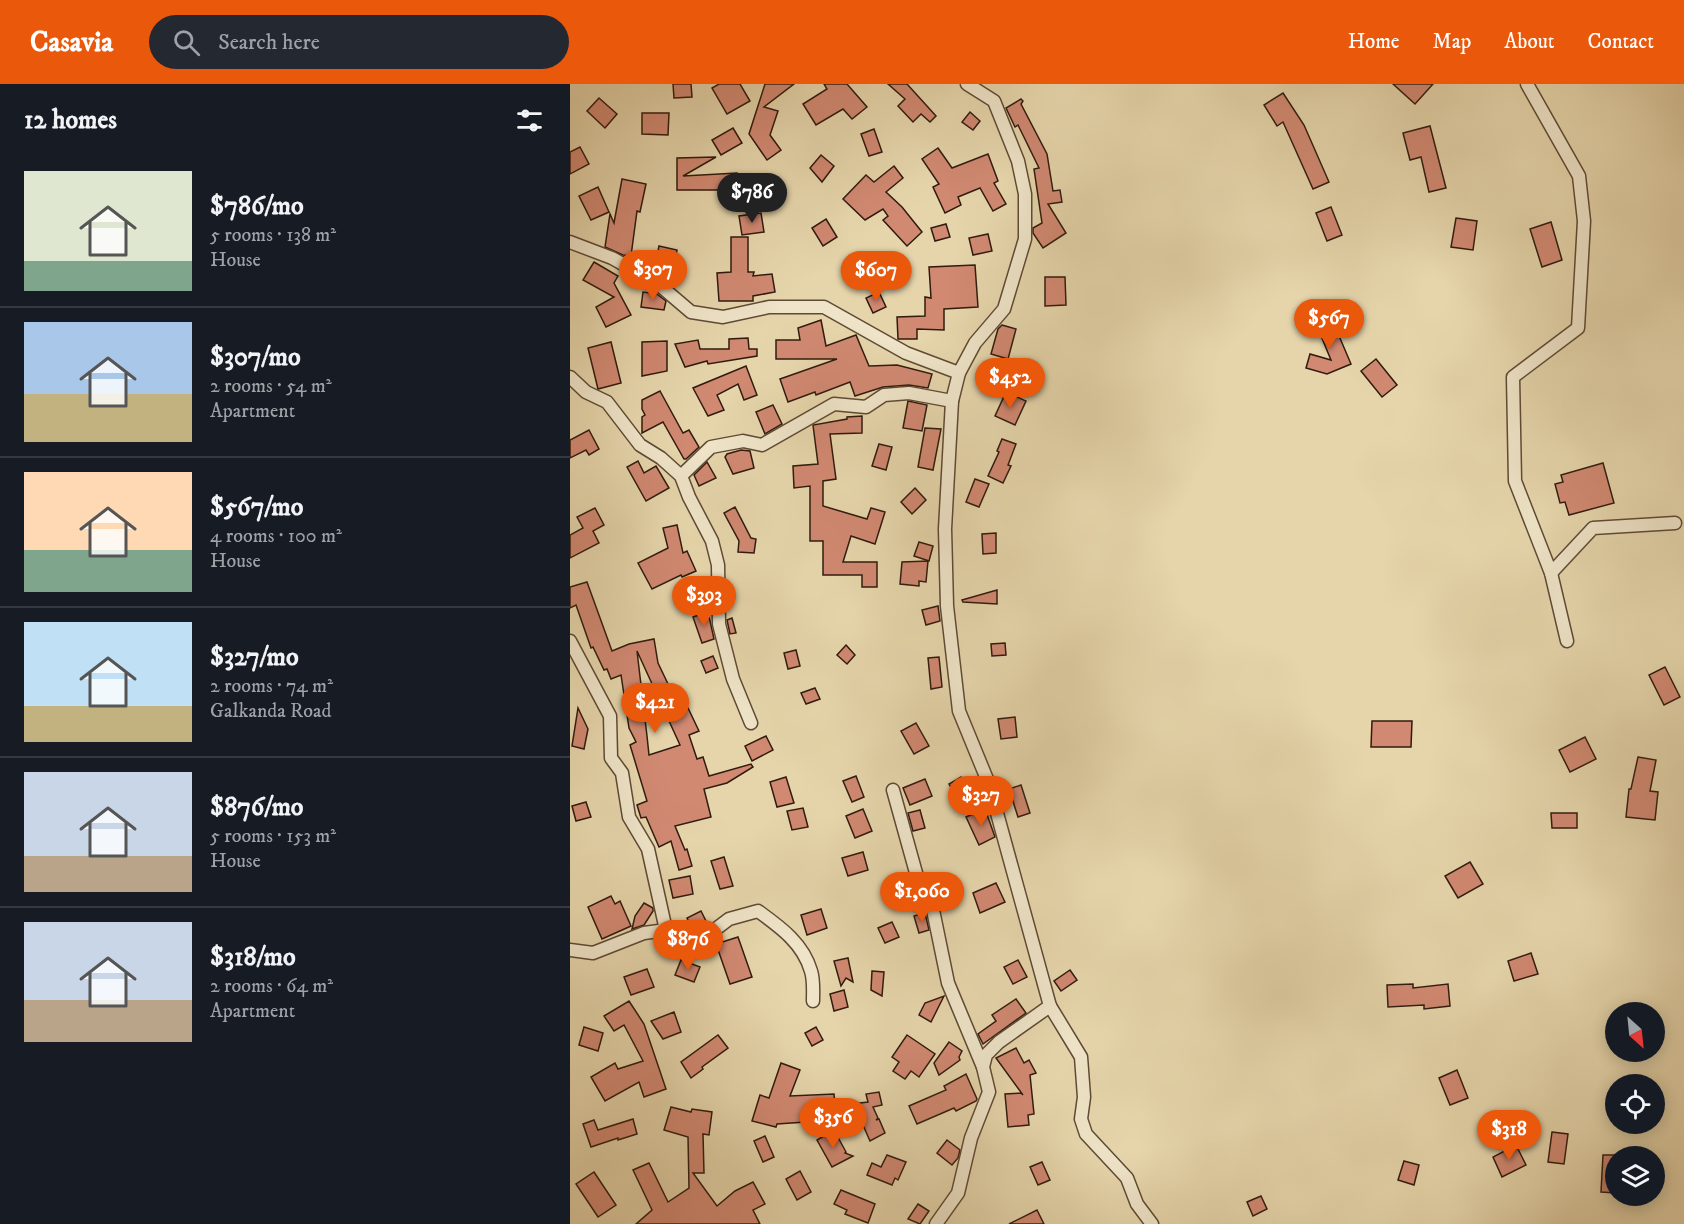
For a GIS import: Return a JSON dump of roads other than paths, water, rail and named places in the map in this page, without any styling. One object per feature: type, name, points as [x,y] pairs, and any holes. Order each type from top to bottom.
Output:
[{"type":"street","points":[[967,84],[994,101],[1018,161],[1025,194],[1025,239],[1004,309],[975,343],[959,373],[952,400],[945,530],[947,606],[959,711],[989,784],[1050,1006],[1081,1057],[1084,1097],[1081,1119],[1086,1134],[1127,1179],[1137,1204],[1152,1224]]},
{"type":"street","points":[[1527,84],[1579,176],[1584,221],[1578,328],[1513,376],[1515,481],[1551,573],[1567,642]]},
{"type":"street","points":[[570,242],[612,258],[657,283],[691,312],[723,317],[769,308],[824,307],[906,352],[959,373]]},
{"type":"street","points":[[570,377],[586,392],[607,402],[640,445],[661,458],[681,476],[689,497],[712,541],[718,565],[718,624],[733,679],[751,723]]},
{"type":"street","points":[[681,476],[711,447],[743,441],[762,445],[834,404],[866,407],[884,395],[909,393],[952,400]]},
{"type":"street","points":[[1551,573],[1593,528],[1675,523]]},
{"type":"street","points":[[570,641],[610,716],[611,758],[622,772],[629,817],[648,849],[666,930]]},
{"type":"street","points":[[892,790],[918,880],[933,910],[948,983],[983,1066],[988,1092],[971,1138],[958,1193],[936,1224]]},
{"type":"street","points":[[570,950],[593,953],[644,933],[666,930],[692,947],[729,920],[758,911],[786,931],[804,954],[812,973],[813,1000]]},
{"type":"street","points":[[983,1066],[986,1054],[999,1042],[1050,1006]]}]
